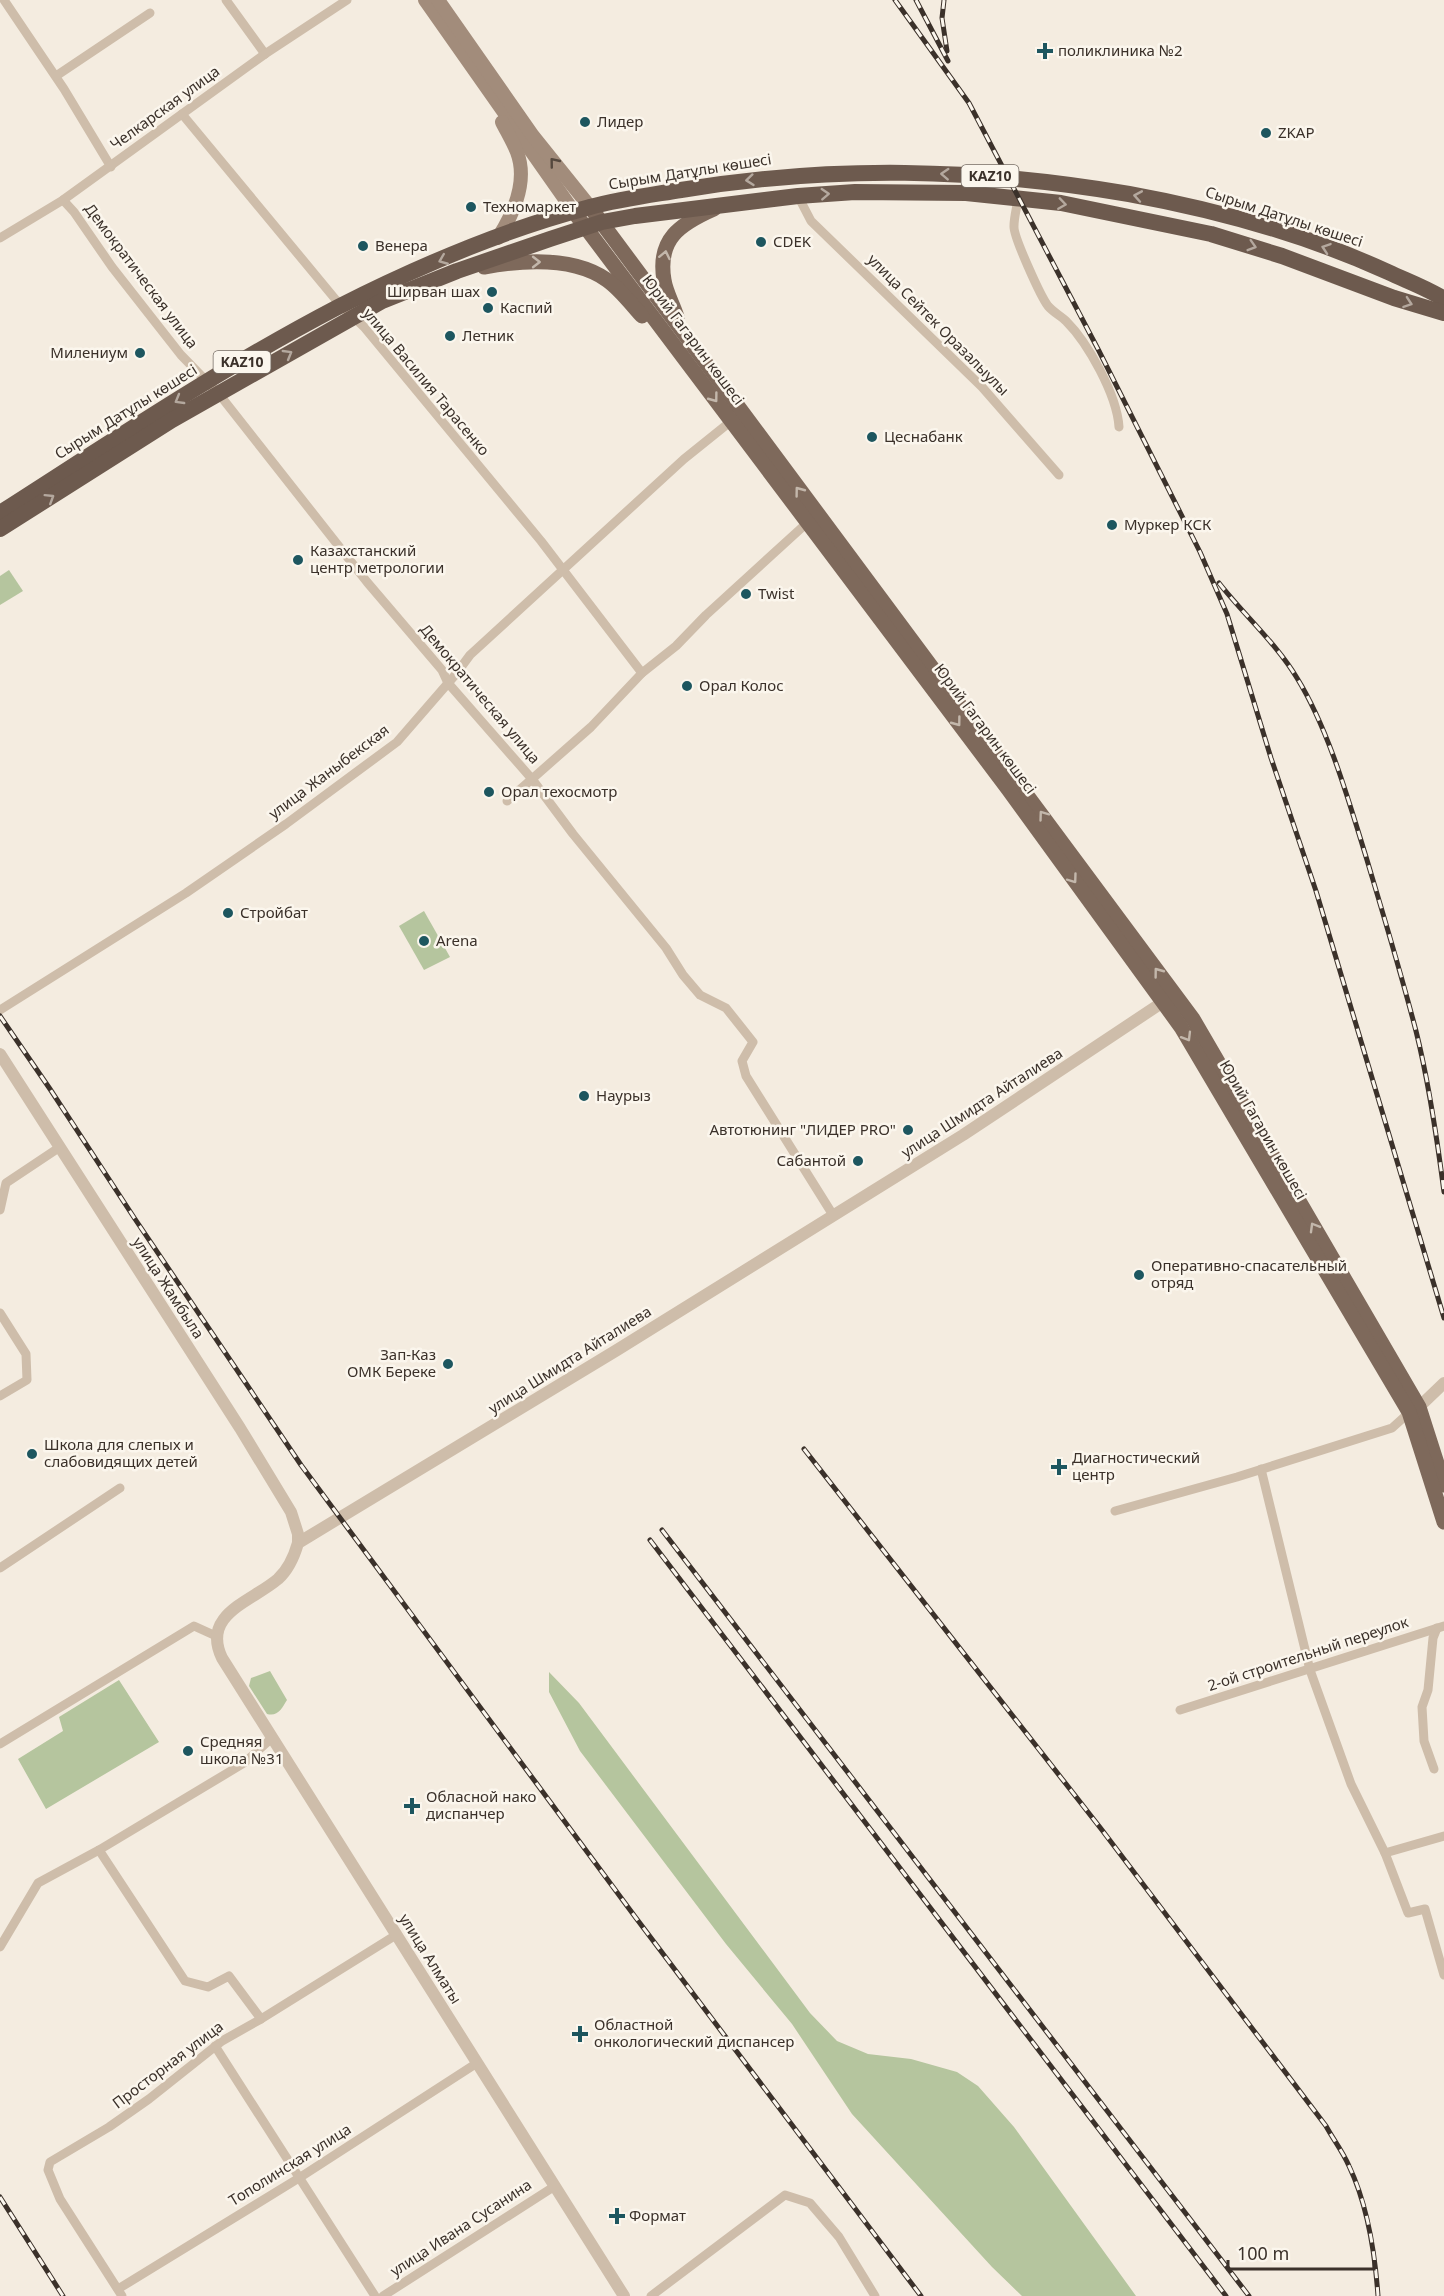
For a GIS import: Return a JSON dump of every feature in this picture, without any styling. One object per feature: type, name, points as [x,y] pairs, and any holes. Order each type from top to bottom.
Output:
[{"type":"highway","name":"Сырым Датұлы көшесі","points":[[0,529],[408,274],[498,238],[582,210],[624,199],[722,183],[801,174],[871,171],[1008,177],[1170,201],[1225,214],[1344,254],[1444,300]]},
{"type":"highway","points":[[722,183],[726,204]]},
{"type":"highway","name":"Сырым Датұлы көшесі","points":[[0,513],[289,333],[347,311],[382,301],[457,271],[595,225],[726,204],[855,192],[966,193],[1100,210],[1211,234],[1282,256],[1433,312],[1444,314]]},
{"type":"highway","points":[[1372,290],[1380,269]]},
{"type":"main road","name":"Юрий Гагарин көшесі","points":[[425,0],[481,80],[582,210],[681,331],[736,417],[808,522],[1169,997],[1199,1029],[1414,1409],[1444,1485]]},
{"type":"main road","name":"Юрий Гагарин көшесі","points":[[438,0],[582,210]]},
{"type":"main road","points":[[481,80],[518,153],[520,163],[521,179],[518,194],[510,216],[498,238]]},
{"type":"main road","points":[[681,331],[664,281],[665,251],[673,235],[684,224],[726,204]]},
{"type":"main road","name":"Юрий Гагарин көшесі","points":[[595,225],[679,351],[736,417],[1169,997]]},
{"type":"main road","points":[[457,271],[536,262],[585,269],[608,280],[654,330],[679,351]]},
{"type":"main road","name":"Юрий Гагарин көшесі","points":[[1414,1409],[1444,1522]]},
{"type":"street","points":[[4,0],[56,76],[111,167]]},
{"type":"street","points":[[226,0],[265,54]]},
{"type":"street","name":"Челкарская улица","points":[[0,238],[63,200],[265,54],[347,0]]},
{"type":"street","points":[[56,76],[150,13]]},
{"type":"street","name":"улица Василия Тарасенко","points":[[182,114],[347,311],[364,327],[564,571],[642,673]]},
{"type":"street","name":"улица Сейтек Оразалыулы","points":[[798,196],[811,221],[982,387],[1059,475]]},
{"type":"street","points":[[1018,198],[1013,227],[1032,273],[1048,307],[1065,320],[1085,343],[1105,382],[1119,418],[1119,427]]},
{"type":"street","name":"Демократическая улица","points":[[63,200],[159,327],[219,394],[367,582],[442,670],[448,683],[532,779],[573,834],[666,948],[683,975],[700,995],[726,1008],[753,1042],[742,1061],[746,1076],[833,1215]]},
{"type":"street","name":"улица Жаныбекская","points":[[0,1010],[186,893],[286,824],[397,742],[470,655],[684,459],[736,417]]},
{"type":"street","points":[[507,801],[591,727],[642,673],[676,646],[706,615],[808,522]]},
{"type":"street","name":"улица Шмидта Айталиева","points":[[298,1543],[617,1350],[991,1117],[1169,997]]},
{"type":"street","name":"улица Жамбыла","points":[[0,1054],[286,1503],[296,1522],[298,1543]]},
{"type":"street","points":[[0,1210],[6,1183],[60,1147]]},
{"type":"street","points":[[0,1313],[26,1354],[27,1380],[0,1396]]},
{"type":"street","points":[[1115,1511],[1392,1428],[1444,1383]]},
{"type":"street","points":[[1261,1469],[1310,1670],[1351,1784],[1385,1853],[1408,1913],[1425,1909],[1444,1975]]},
{"type":"street","points":[[0,1568],[120,1488]]},
{"type":"street","points":[[0,1744],[194,1626],[216,1636],[219,1626],[228,1613],[278,1579],[288,1568],[295,1556],[298,1543]]},
{"type":"street","points":[[1434,1769],[1424,1741],[1422,1707],[1428,1690],[1433,1638],[1441,1627]]},
{"type":"street","name":"2-ой строительный переулок","points":[[1180,1710],[1441,1627]]},
{"type":"street","name":"улица Алматы","points":[[216,1636],[216,1647],[222,1658],[624,2296]]},
{"type":"street","points":[[0,1947],[38,1883],[99,1850],[244,1763],[272,1738]]},
{"type":"street","points":[[1385,1853],[1444,1836]]},
{"type":"street","points":[[99,1850],[185,1981],[208,1987],[229,1976],[261,2019]]},
{"type":"street","name":"Просторная улица","points":[[120,2293],[60,2199],[48,2170],[50,2162],[109,2127],[149,2099],[222,2040],[261,2019],[396,1935]]},
{"type":"street","points":[[215,2046],[375,2296]]},
{"type":"street","name":"Тополинская улица","points":[[120,2293],[477,2063]]},
{"type":"street","name":"улица Ивана Сусанина","points":[[382,2296],[555,2186]]},
{"type":"street","points":[[651,2296],[785,2195],[810,2203],[838,2237],[875,2296]]},
{"type":"green space","points":[[9,570],[23,591],[0,605],[0,576]]},
{"type":"green space","name":"Arena","points":[[424,911],[450,957],[424,970],[399,926]]},
{"type":"green space","points":[[270,1671],[287,1700],[279,1711],[271,1715],[267,1714],[249,1686],[251,1678]]},
{"type":"green space","points":[[549,1672],[579,1703],[810,2013],[837,2041],[868,2054],[911,2059],[957,2072],[978,2086],[1014,2127],[1136,2296],[1022,2296],[992,2267],[852,2114],[792,2024],[726,1944],[580,1751],[549,1692]]},
{"type":"green space","points":[[119,1680],[159,1742],[46,1809],[18,1759],[63,1731],[59,1717]]},
{"type":"railway","points":[[895,0],[969,103],[1099,351],[1200,552],[1227,614],[1271,758],[1316,891],[1444,1318]]},
{"type":"railway","points":[[916,0],[948,61]]},
{"type":"railway","points":[[944,0],[942,18],[947,51]]},
{"type":"railway","points":[[1219,583],[1289,665],[1319,720],[1337,767],[1380,903],[1416,1031],[1425,1070],[1444,1192]]},
{"type":"railway","points":[[0,1016],[301,1465],[636,1918],[921,2296]]},
{"type":"railway","points":[[804,1449],[1102,1830],[1326,2126],[1347,2161],[1366,2213],[1373,2247],[1378,2296]]},
{"type":"railway","points":[[662,1530],[1249,2296]]},
{"type":"railway","points":[[650,1540],[1226,2296]]},
{"type":"railway","points":[[0,2197],[63,2296]]},
{"type":"place","name":"поликлиника №2","points":[[1045,51]]},
{"type":"place","name":"Лидер","points":[[585,122]]},
{"type":"place","name":"ZKAP","points":[[1266,133]]},
{"type":"place","name":"Техномаркет","points":[[471,207]]},
{"type":"place","name":"CDEK","points":[[761,242]]},
{"type":"place","name":"Венера","points":[[363,246]]},
{"type":"place","name":"Ширван шах","points":[[492,292]]},
{"type":"place","name":"Каспий","points":[[488,308]]},
{"type":"place","name":"Летник","points":[[450,336]]},
{"type":"place","name":"Милениум","points":[[140,353]]},
{"type":"place","name":"Цеснабанк","points":[[872,437]]},
{"type":"place","name":"Муркер КСК","points":[[1112,525]]},
{"type":"place","name":"Казахстанский центр метрологии","points":[[298,560]]},
{"type":"place","name":"Twist","points":[[746,594]]},
{"type":"place","name":"Орал Колос","points":[[687,686]]},
{"type":"place","name":"Орал техосмотр","points":[[489,792]]},
{"type":"place","name":"Стройбат","points":[[228,913]]},
{"type":"place","name":"Arena","points":[[424,941]]},
{"type":"place","name":"Наурыз","points":[[584,1096]]},
{"type":"place","name":"Автотюнинг \"ЛИДЕР PRO\"","points":[[908,1130]]},
{"type":"place","name":"Сабантой","points":[[858,1161]]},
{"type":"place","name":"Оперативно-спасательный отряд","points":[[1139,1275]]},
{"type":"place","name":"Зап-Каз ОМК Береке","points":[[448,1364]]},
{"type":"place","name":"Школа для слепых и слабовидящих детей","points":[[32,1454]]},
{"type":"place","name":"Диагностический центр","points":[[1059,1467]]},
{"type":"place","name":"Средняя школа №31","points":[[188,1751]]},
{"type":"place","name":"Обласной нако диспанчер","points":[[412,1806]]},
{"type":"place","name":"Областной онкологический диспансер","points":[[580,2034]]},
{"type":"place","name":"Формат","points":[[617,2216]]}]
